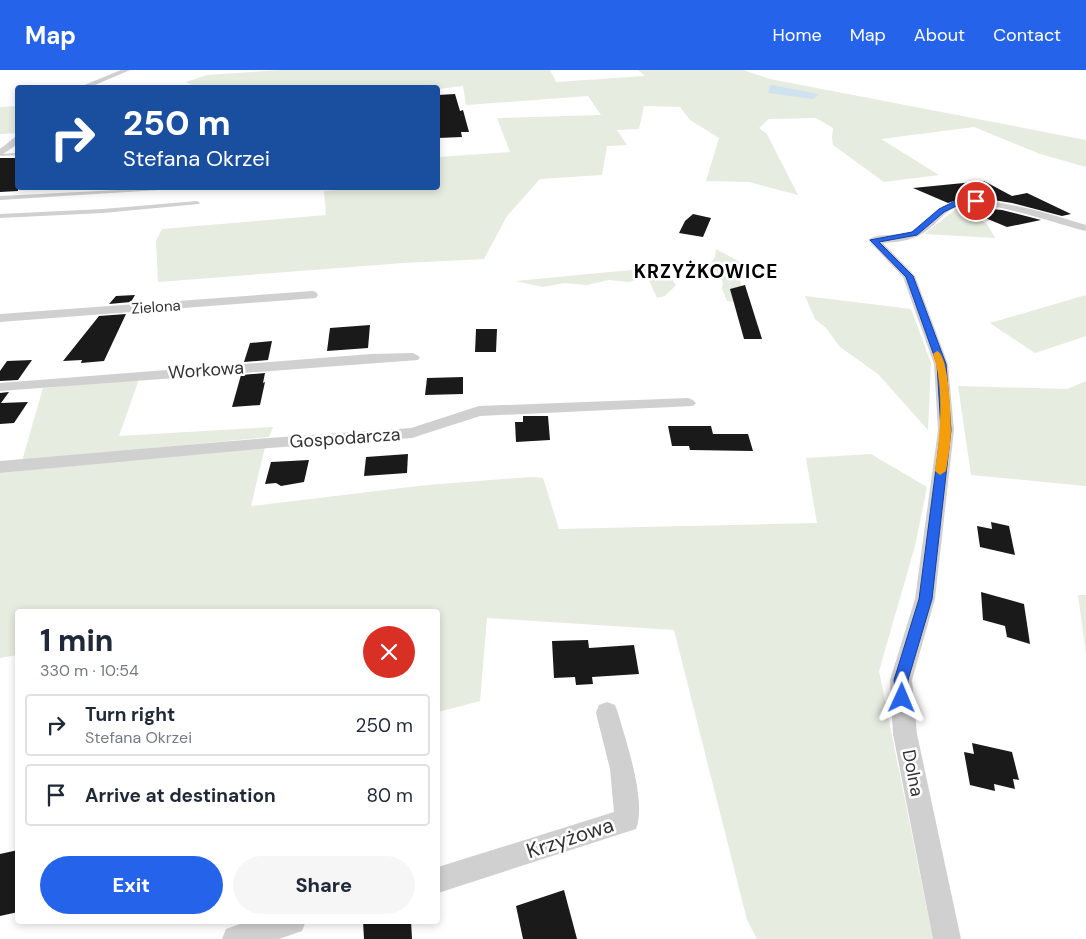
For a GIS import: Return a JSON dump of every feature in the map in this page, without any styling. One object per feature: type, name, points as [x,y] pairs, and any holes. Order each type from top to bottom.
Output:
[{"type":"street","points":[[88,85],[127,70]]},
{"type":"street","points":[[0,154],[15,142]]},
{"type":"street","name":"Dolna","points":[[947,939],[905,734],[901,680],[925,599],[946,430],[941,364],[909,276],[874,240],[915,234],[942,211],[957,203],[966,201],[985,202],[1086,228]]},
{"type":"street","name":"Zielona","points":[[0,318],[312,295]]},
{"type":"street","name":"Workowa","points":[[0,387],[362,358],[413,357]]},
{"type":"street","name":"Gospodarcza","points":[[0,467],[269,443],[412,433],[479,411],[688,403]]},
{"type":"street","name":"Krzyżowa","points":[[440,879],[627,820],[622,769],[607,713]]},
{"type":"street","points":[[236,939],[283,924]]},
{"type":"lane","points":[[0,154],[15,154]]},
{"type":"lane","points":[[0,198],[139,190]]},
{"type":"lane","points":[[0,216],[102,211],[197,203]]},
{"type":"shaded area","points":[[282,70],[550,70],[556,82],[645,76],[638,70],[743,70],[770,79],[1086,140],[1086,167],[1040,154],[974,127],[881,139],[939,175],[884,182],[833,145],[833,128],[816,118],[769,119],[759,128],[767,134],[798,195],[749,182],[706,181],[719,138],[690,120],[680,107],[644,106],[639,129],[617,130],[627,145],[607,146],[602,175],[540,179],[507,216],[484,259],[403,263],[158,282],[156,241],[162,229],[326,215],[324,191],[440,190],[440,157],[510,152],[497,118],[601,115],[588,96],[466,105],[463,86],[440,89],[440,85],[192,85],[186,82],[207,75]]},
{"type":"shaded area","points":[[15,106],[15,133],[0,134],[0,107]]},
{"type":"shaded area","points":[[960,206],[987,224],[995,238],[924,234]]},
{"type":"shaded area","points":[[716,249],[740,262],[739,277],[747,304],[727,301],[722,289],[723,282],[711,263],[715,257]]},
{"type":"shaded area","points":[[663,267],[676,285],[665,296],[657,298],[647,276],[629,282],[609,280],[587,285],[564,283],[543,287],[515,281]]},
{"type":"shaded area","points":[[1086,295],[1086,336],[1035,353],[990,323]]},
{"type":"shaded area","points":[[805,296],[911,309],[931,363],[928,430],[878,374],[840,347],[826,328],[815,319]]},
{"type":"shaded area","points":[[139,379],[119,436],[273,427],[269,437],[22,461],[43,388]]},
{"type":"shaded area","points":[[1086,381],[1086,486],[971,475],[958,386],[1067,389]]},
{"type":"shaded area","points":[[265,447],[251,506],[427,485],[531,477],[543,478],[559,529],[817,523],[806,458],[871,454],[927,487],[915,546],[879,671],[933,939],[757,939],[747,920],[674,630],[487,618],[480,701],[440,711],[440,609],[15,609],[15,655],[0,658],[0,473]]},
{"type":"shaded area","points":[[1078,595],[1086,595],[1086,655]]},
{"type":"water","points":[[772,85],[819,94],[813,99],[768,93]]},
{"type":"building","points":[[455,94],[460,111],[463,110],[469,132],[461,132],[462,137],[440,138],[440,95]]},
{"type":"building","points":[[0,158],[15,158],[15,190],[18,191],[0,192]]},
{"type":"building","points":[[984,181],[1012,196],[1027,193],[1071,214],[1062,216],[1012,203],[981,198],[966,197],[948,203],[913,188]]},
{"type":"building","points":[[961,208],[1002,210],[1041,220],[1007,227]]},
{"type":"building","points":[[693,214],[711,218],[703,237],[679,233],[685,221]]},
{"type":"building","points":[[745,285],[762,339],[744,339],[730,289]]},
{"type":"building","points":[[135,295],[131,302],[109,304],[116,296]]},
{"type":"building","points":[[126,314],[104,361],[81,363],[82,360],[63,361],[99,316]]},
{"type":"building","points":[[370,325],[368,348],[327,351],[330,328]]},
{"type":"building","points":[[476,329],[497,329],[496,352],[475,352]]},
{"type":"building","points":[[272,341],[268,360],[244,362],[250,343]]},
{"type":"building","points":[[32,360],[18,380],[0,381],[0,371],[7,361]]},
{"type":"building","points":[[265,373],[260,405],[232,407],[241,375]]},
{"type":"building","points":[[463,377],[463,394],[425,395],[427,378]]},
{"type":"building","points":[[9,392],[1,403],[28,402],[14,423],[0,424],[0,393]]},
{"type":"building","points":[[523,416],[548,416],[550,440],[516,442],[515,422],[523,422]]},
{"type":"building","points":[[668,426],[711,426],[713,434],[748,434],[753,451],[690,450],[689,446],[672,446]]},
{"type":"building","points":[[408,454],[407,473],[364,476],[366,457]]},
{"type":"building","points":[[309,460],[304,482],[281,486],[276,483],[265,484],[271,462]]},
{"type":"building","points":[[991,522],[1009,526],[1015,555],[980,547],[977,526],[992,529]]},
{"type":"building","points":[[981,592],[1024,604],[1030,644],[1007,637],[1005,626],[983,620]]},
{"type":"building","points":[[588,640],[589,648],[634,645],[639,674],[592,677],[593,684],[576,685],[575,677],[554,678],[552,641]]},
{"type":"building","points":[[972,743],[1012,752],[1019,780],[1013,779],[1015,789],[994,784],[995,791],[970,785],[964,752],[974,754]]},
{"type":"building","points":[[15,851],[15,913],[0,916],[0,854]]},
{"type":"building","points":[[564,890],[577,939],[523,939],[516,906]]},
{"type":"building","points":[[363,924],[411,924],[412,939],[364,939]]},
{"type":"slow traffic","points":[[937,354],[941,364],[946,430],[940,471]]},
{"type":"district","name":"KRZYŻKOWICE","points":[[706,271]]},
{"type":"route","points":[[902,698],[901,680],[925,599],[946,430],[941,364],[930,331],[909,276],[874,240],[915,234],[942,211],[957,203],[976,201]]}]
